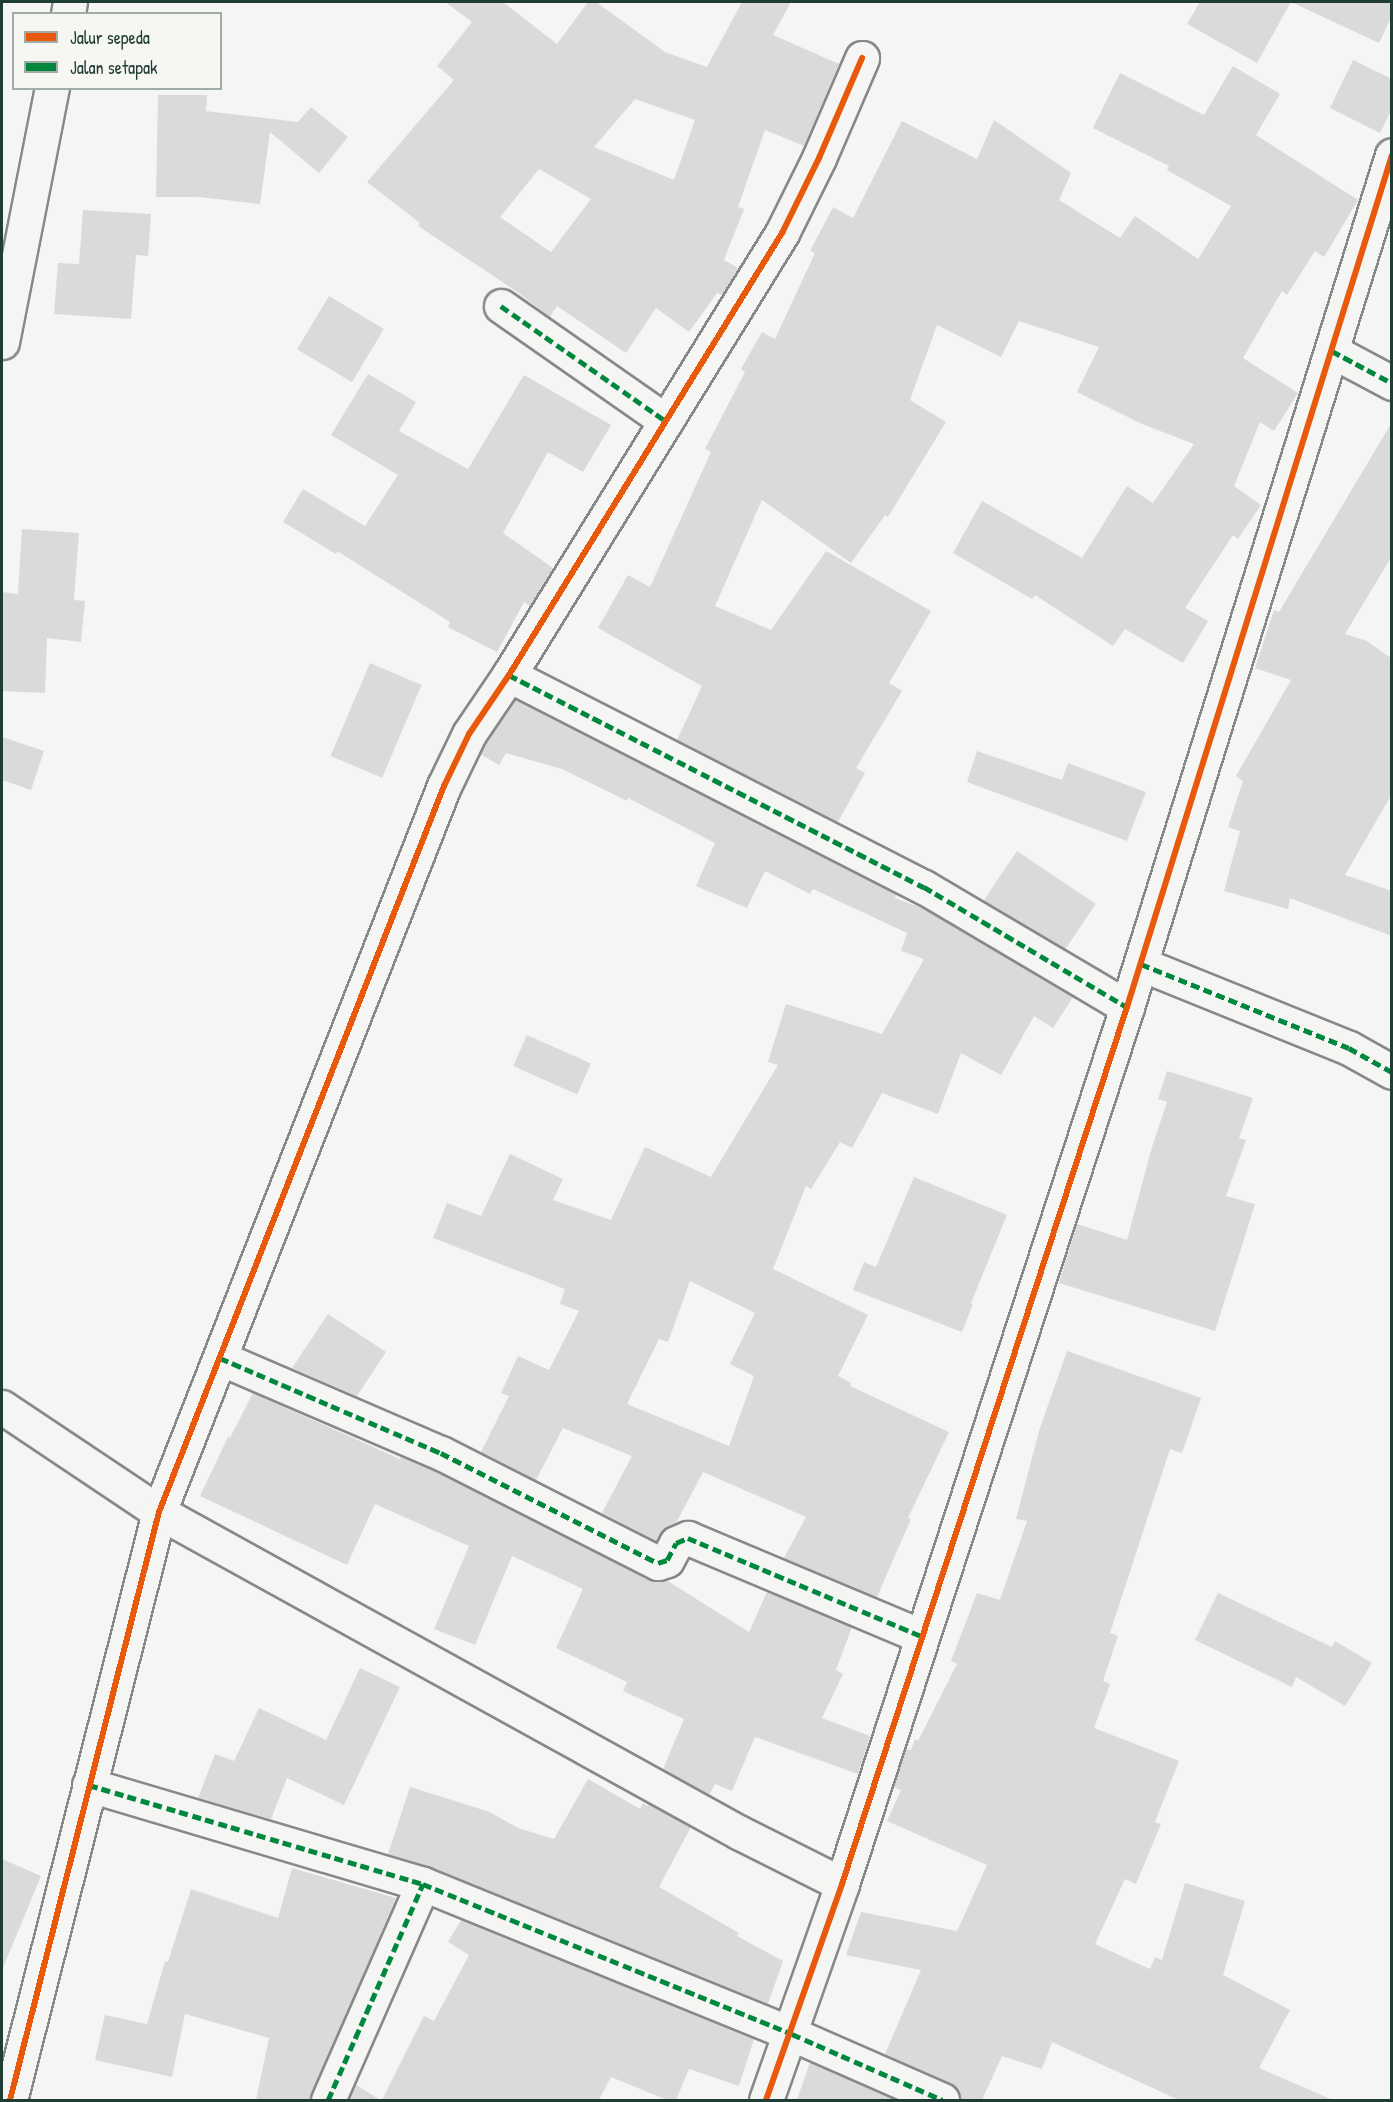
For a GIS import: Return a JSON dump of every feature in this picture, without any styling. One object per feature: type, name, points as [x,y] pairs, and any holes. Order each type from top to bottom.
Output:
[{"type":"street","points":[[9,2100],[159,1512],[444,786],[469,734],[509,675],[782,233],[819,158],[862,58]]},
{"type":"street","points":[[2,342],[52,90]]},
{"type":"street","points":[[766,2100],[792,2034],[842,1884],[921,1635],[1127,1007],[1392,155]]},
{"type":"street","points":[[501,306],[666,421]]},
{"type":"street","points":[[1332,351],[1392,383]]},
{"type":"street","points":[[509,675],[924,887],[1127,1007]]},
{"type":"street","points":[[1140,964],[1349,1048],[1392,1072]]},
{"type":"street","points":[[220,1358],[441,1453],[658,1563],[667,1560],[676,1543],[688,1538],[921,1635]]},
{"type":"street","points":[[2,1407],[159,1512],[740,1833],[842,1884]]},
{"type":"street","points":[[89,1785],[423,1884],[792,2034],[942,2100]]},
{"type":"street","points":[[328,2100],[423,1884]]},
{"type":"building","points":[[445,2],[503,2],[557,44],[588,2],[596,2],[665,52],[707,67],[742,2],[791,2],[773,35],[839,64],[804,146],[765,130],[738,207],[744,209],[724,260],[738,268],[722,295],[717,293],[689,332],[656,308],[626,353],[557,306],[550,317],[513,289],[418,226],[420,223],[367,182],[454,80],[437,66],[472,22]],"holes":[[[635,99],[695,120],[674,180],[594,147]],[[539,169],[591,199],[551,252],[500,217]]]},
{"type":"building","points":[[1200,2],[1291,2],[1257,63],[1187,24]]},
{"type":"building","points":[[1291,2],[1392,2],[1392,16],[1379,43]]},
{"type":"building","points":[[1353,60],[1392,79],[1392,109],[1380,133],[1330,108]]},
{"type":"building","points":[[1233,66],[1280,94],[1256,135],[1358,200],[1324,257],[1315,251],[1287,295],[1282,291],[1243,358],[1298,393],[1274,431],[1260,422],[1234,486],[1261,505],[1238,539],[1233,535],[1185,608],[1208,621],[1183,663],[1125,629],[1113,646],[1035,595],[1032,599],[953,553],[982,501],[1082,558],[1127,486],[1153,503],[1194,444],[1142,424],[1077,392],[1099,347],[1019,321],[1001,357],[937,325],[910,400],[946,422],[888,517],[885,515],[851,563],[762,500],[715,606],[771,630],[826,551],[931,611],[889,683],[902,691],[856,768],[865,773],[838,822],[677,740],[702,686],[598,628],[628,575],[650,587],[711,452],[705,449],[745,372],[741,369],[762,332],[775,339],[815,253],[810,251],[833,207],[853,218],[902,121],[977,159],[994,120],[1071,173],[1059,200],[1120,238],[1135,216],[1198,259],[1231,206],[1167,170],[1169,166],[1093,128],[1120,73],[1204,115]]},
{"type":"building","points":[[158,95],[207,95],[206,111],[298,122],[311,107],[348,137],[319,173],[270,132],[260,204],[199,197],[156,197]]},
{"type":"building","points":[[83,210],[151,214],[148,256],[136,255],[131,319],[54,314],[58,263],[79,264]]},
{"type":"building","points":[[329,296],[384,329],[352,382],[297,349]]},
{"type":"building","points":[[368,374],[416,402],[399,431],[468,469],[524,375],[611,425],[583,472],[548,452],[503,533],[553,568],[530,606],[524,602],[497,652],[448,627],[450,622],[337,551],[336,554],[283,522],[303,489],[365,526],[398,475],[331,435]]},
{"type":"building","points":[[1392,422],[1392,556],[1345,634],[1367,641],[1392,659],[1392,794],[1345,875],[1392,891],[1392,936],[1290,898],[1288,909],[1224,891],[1240,831],[1228,827],[1243,781],[1236,776],[1291,680],[1255,668],[1274,610],[1279,612]]},
{"type":"building","points":[[22,529],[79,533],[74,600],[85,601],[81,642],[47,638],[45,693],[2,691],[2,592],[18,594]]},
{"type":"building","points":[[370,663],[422,685],[382,778],[331,756]]},
{"type":"building","points":[[515,699],[896,894],[895,898],[922,908],[1073,997],[1053,1028],[1034,1016],[1001,1075],[961,1053],[938,1114],[882,1093],[852,1148],[840,1142],[811,1189],[806,1186],[773,1269],[868,1315],[838,1376],[851,1383],[850,1386],[949,1432],[908,1518],[911,1519],[877,1597],[784,1558],[806,1517],[703,1472],[676,1523],[668,1526],[656,1541],[602,1513],[632,1456],[563,1428],[536,1480],[481,1452],[509,1396],[501,1393],[518,1356],[549,1370],[579,1311],[560,1304],[565,1289],[433,1238],[447,1203],[481,1216],[510,1154],[563,1179],[553,1200],[611,1220],[645,1147],[711,1177],[778,1065],[768,1062],[786,1004],[882,1034],[924,959],[901,951],[907,933],[813,889],[810,894],[765,871],[747,908],[696,886],[715,843],[628,798],[627,801],[562,769],[506,753],[499,765],[480,754]],"holes":[[[690,1281],[755,1313],[730,1364],[754,1376],[729,1446],[627,1404],[659,1339],[668,1342]]]},
{"type":"building","points":[[2,737],[44,751],[31,790],[2,780]]},
{"type":"building","points":[[977,751],[1062,780],[1068,763],[1146,792],[1127,841],[967,782]]},
{"type":"building","points":[[1017,851],[1096,904],[1062,954],[983,901]]},
{"type":"building","points":[[527,1035],[591,1063],[577,1095],[513,1066]]},
{"type":"building","points":[[1167,1071],[1253,1098],[1239,1138],[1246,1140],[1226,1196],[1255,1204],[1215,1331],[1059,1283],[1077,1224],[1127,1240],[1152,1147],[1167,1102],[1158,1099]]},
{"type":"building","points":[[914,1177],[1007,1215],[971,1303],[973,1304],[962,1332],[853,1290],[864,1262],[876,1267]]},
{"type":"building","points":[[328,1314],[386,1352],[357,1396],[292,1368]]},
{"type":"building","points":[[1067,1351],[1201,1398],[1182,1453],[1170,1449],[1110,1633],[1118,1636],[1103,1681],[1110,1684],[1094,1728],[1179,1761],[1155,1822],[1161,1824],[1136,1884],[1125,1879],[1095,1944],[1150,1969],[1155,1957],[1162,1960],[1185,1883],[1245,1901],[1223,1975],[1290,2010],[1259,2068],[1333,2100],[1179,2100],[1052,2042],[1042,2069],[1002,2056],[982,2100],[960,2100],[957,2089],[950,2083],[885,2054],[921,1970],[846,1955],[861,1912],[957,1931],[987,1865],[887,1821],[901,1790],[893,1787],[906,1749],[911,1750],[915,1739],[918,1741],[957,1664],[951,1661],[977,1593],[1000,1600],[1027,1521],[1016,1519],[1039,1431]]},
{"type":"building","points":[[253,1393],[400,1459],[401,1456],[433,1470],[650,1580],[666,1580],[749,1632],[767,1592],[852,1627],[836,1670],[843,1674],[822,1718],[870,1736],[858,1774],[755,1737],[732,1791],[715,1784],[709,1795],[663,1769],[684,1719],[623,1691],[627,1682],[556,1648],[583,1589],[512,1556],[475,1645],[434,1629],[469,1546],[375,1504],[347,1565],[200,1496],[228,1437],[230,1438]]},
{"type":"building","points":[[1218,1593],[1332,1647],[1335,1641],[1372,1663],[1345,1706],[1296,1677],[1292,1687],[1195,1640]]},
{"type":"building","points":[[360,1668],[400,1687],[344,1805],[287,1778],[271,1819],[198,1798],[215,1754],[234,1761],[259,1708],[326,1740]]},
{"type":"building","points":[[588,1779],[640,1809],[643,1803],[648,1806],[649,1804],[691,1827],[659,1887],[739,1933],[737,1936],[783,1961],[768,2004],[430,1867],[388,1854],[410,1787],[490,1812],[518,1828],[554,1839]]},
{"type":"building","points":[[2,1859],[41,1876],[2,1970]]},
{"type":"building","points":[[292,1868],[396,1898],[310,2100],[256,2100],[269,2038],[185,2014],[172,2077],[95,2060],[105,2015],[147,2024],[165,1961],[168,1962],[191,1889],[278,1918]]},
{"type":"building","points":[[461,1920],[754,2039],[739,2086],[689,2069],[676,2100],[667,2100],[611,2077],[599,2100],[382,2100],[424,2016],[434,2021],[469,1955],[448,1942]]},
{"type":"building","points":[[810,2062],[897,2100],[797,2100]]},
{"type":"building","points":[[355,2084],[380,2100],[348,2100]]},
{"type":"marked path","points":[[501,306],[666,421]]},
{"type":"marked path","points":[[1332,351],[1392,383]]},
{"type":"marked path","points":[[509,675],[924,887],[1127,1007]]},
{"type":"marked path","points":[[1141,964],[1349,1048],[1392,1072]]},
{"type":"marked path","points":[[220,1358],[441,1453],[658,1563],[667,1560],[676,1543],[688,1538],[921,1636]]},
{"type":"marked path","points":[[89,1785],[423,1884],[792,2034],[942,2100]]},
{"type":"marked path","points":[[328,2100],[423,1884]]},
{"type":"cycle path","points":[[10,2100],[159,1512],[444,786],[469,734],[509,675],[782,233],[819,158],[862,58]]},
{"type":"cycle path","points":[[766,2100],[842,1884],[1127,1007],[1392,155]]}]
